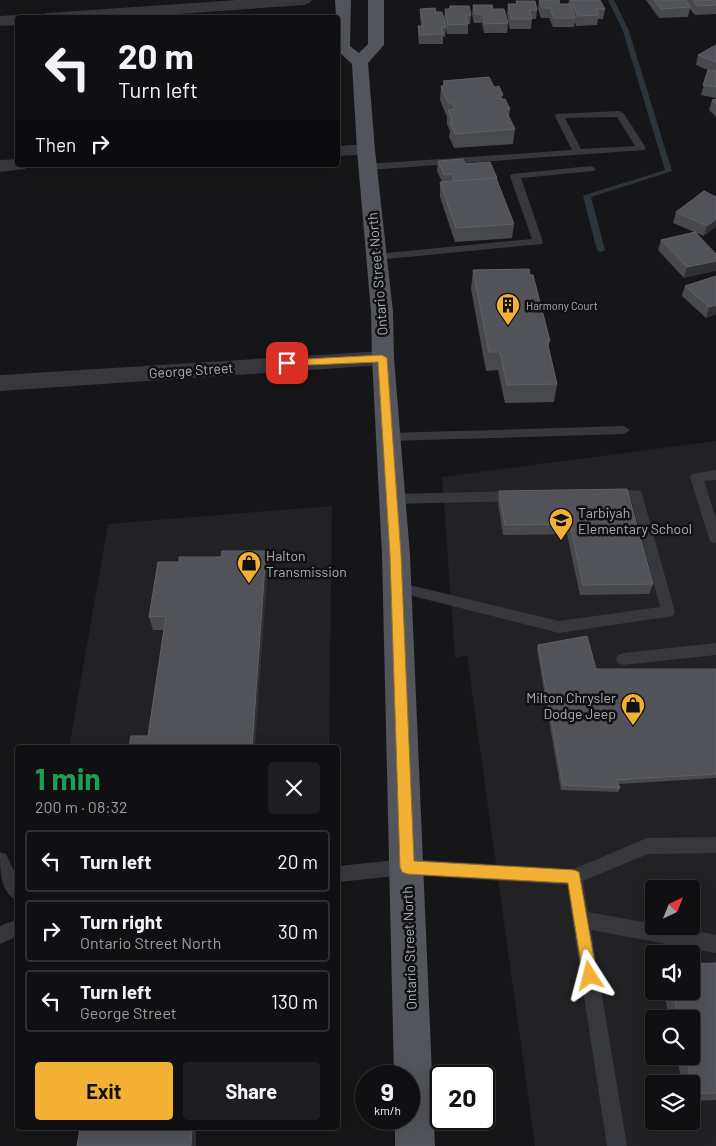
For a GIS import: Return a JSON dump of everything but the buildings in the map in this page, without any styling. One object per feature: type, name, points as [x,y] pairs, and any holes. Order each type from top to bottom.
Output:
[{"type":"main road","points":[[342,0],[342,47],[360,62],[376,45],[376,0]]},
{"type":"main road","name":"Ontario Street North","points":[[360,62],[382,312],[382,358],[397,587],[414,1146]]},
{"type":"street","points":[[90,15],[304,0]]},
{"type":"street","points":[[0,21],[15,20]]},
{"type":"street","points":[[340,151],[367,158]]},
{"type":"street","points":[[0,166],[15,165]]},
{"type":"street","name":"George Street","points":[[0,383],[382,358]]},
{"type":"lane","points":[[367,158],[577,152],[641,148],[620,114],[559,116],[577,152]]},
{"type":"lane","points":[[376,257],[538,242],[515,176],[591,169]]},
{"type":"lane","points":[[388,437],[624,430]]},
{"type":"lane","points":[[716,475],[696,477],[716,538]]},
{"type":"lane","points":[[397,587],[559,627],[668,612],[636,494],[597,494]]},
{"type":"lane","points":[[392,499],[528,496]]},
{"type":"lane","points":[[623,659],[716,649]]},
{"type":"lane","points":[[340,874],[407,867],[574,877],[647,846],[716,845]]},
{"type":"lane","points":[[0,860],[8,881],[15,889]]},
{"type":"lane","points":[[574,877],[617,1146]]},
{"type":"lane","points":[[581,919],[716,944]]},
{"type":"lane","points":[[0,935],[15,928]]},
{"type":"shaded area","points":[[716,441],[716,1146],[535,1146],[467,655],[455,658],[442,477]]},
{"type":"shaded area","points":[[332,506],[329,745],[70,745],[108,524]]},
{"type":"waterway","points":[[601,250],[587,196],[669,171],[626,31],[611,0]]},
{"type":"place","name":"Harmony Court","points":[[508,326]]},
{"type":"place","name":"Tarbiyah Elementary School","points":[[561,541]]},
{"type":"place","name":"Halton Transmission","points":[[249,584]]},
{"type":"place","name":"Milton Chrysler Dodge Jeep","points":[[633,726]]},
{"type":"route","points":[[287,363],[382,358],[396,555],[407,867],[574,877],[590,976]]}]
